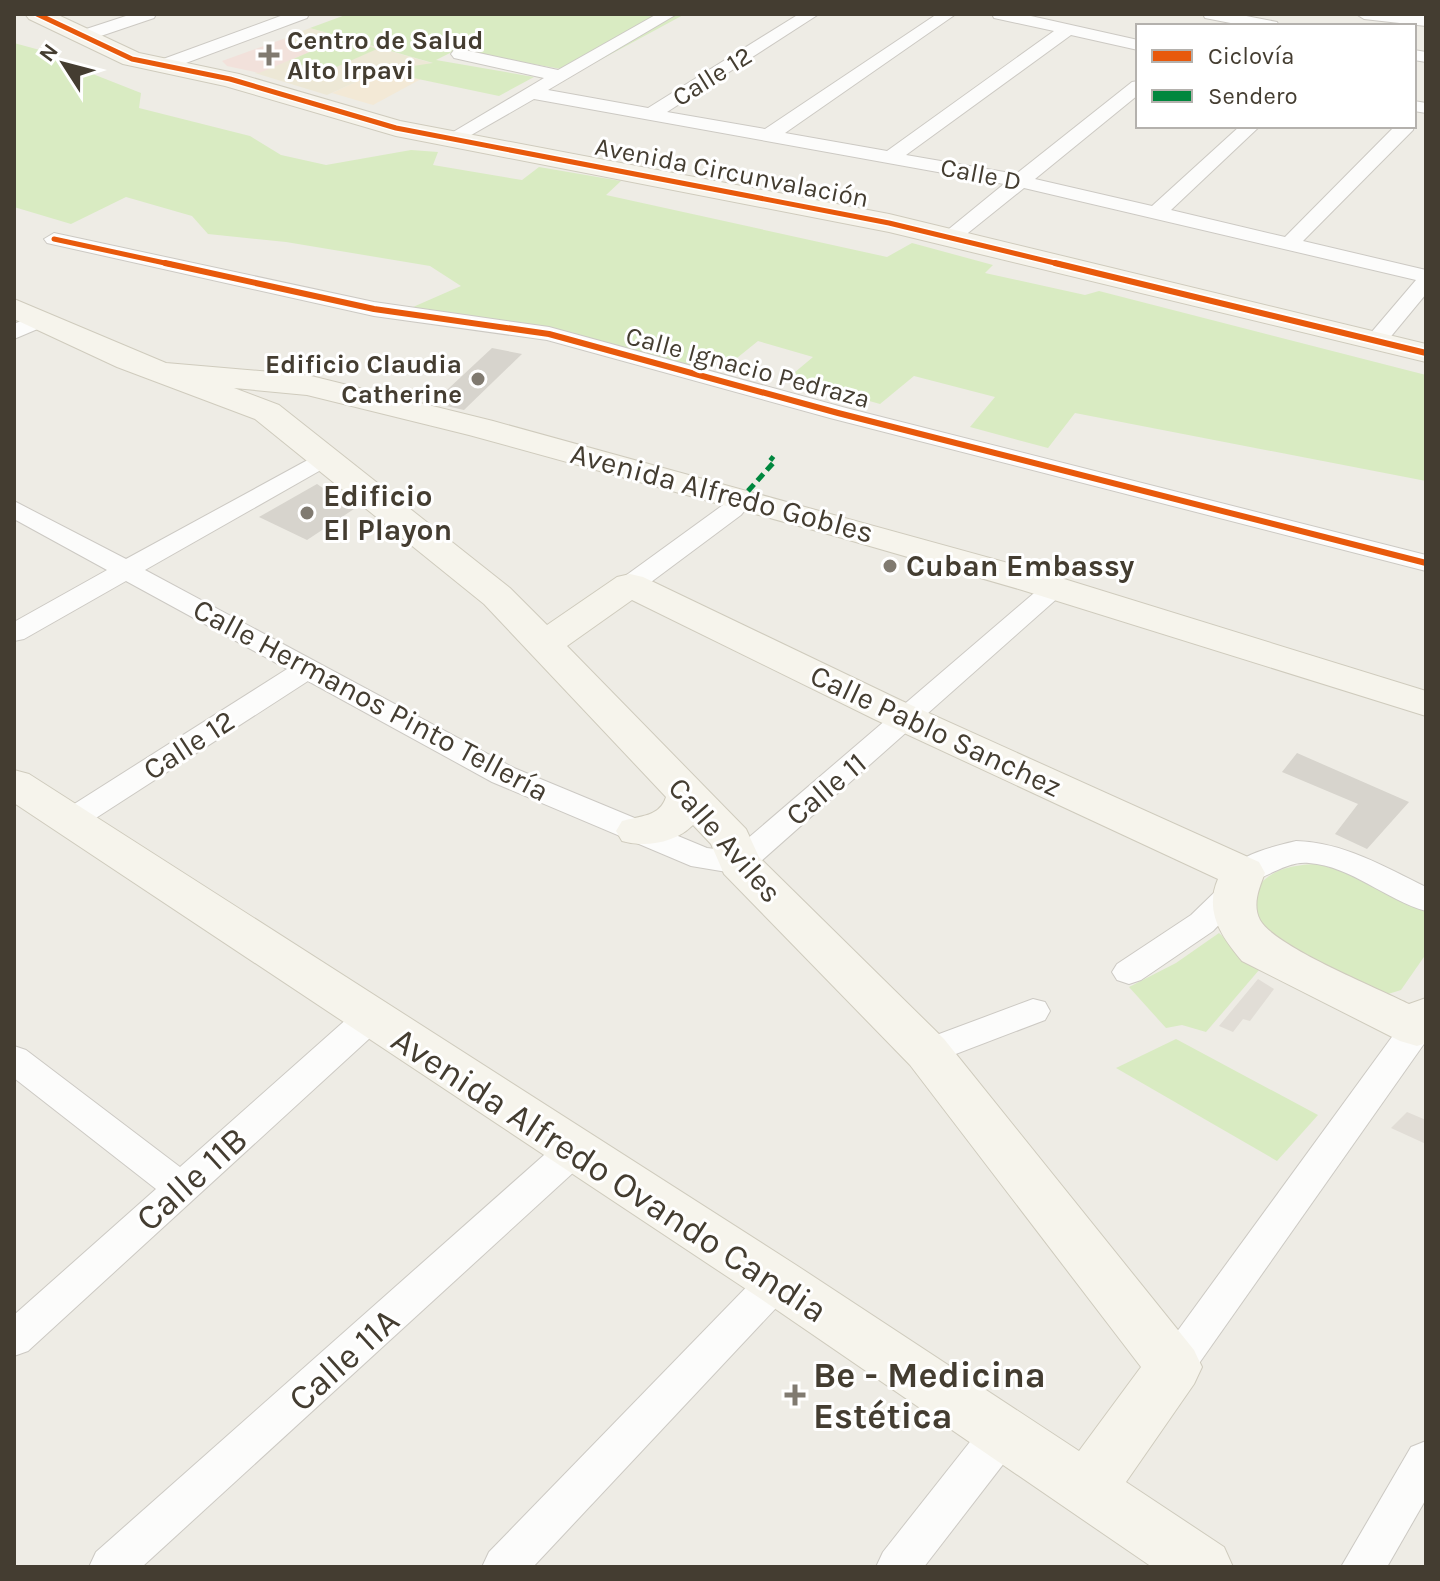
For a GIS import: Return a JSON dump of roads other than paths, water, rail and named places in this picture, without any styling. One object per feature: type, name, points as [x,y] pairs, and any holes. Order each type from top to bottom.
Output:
[{"type":"main road","name":"Avenida Circunvalación","points":[[37,14],[132,59],[230,79],[396,128],[951,237],[1426,353]]},
{"type":"main road","name":"Avenida Alfredo Gobles","points":[[22,320],[162,372],[307,385],[481,428],[742,499],[1056,588],[1426,704]]},
{"type":"main road","name":"Calle Aviles","points":[[162,372],[267,412],[497,596],[731,839],[739,863],[927,1052],[1174,1367]]},
{"type":"main road","points":[[267,412],[267,403],[274,395],[307,385]]},
{"type":"main road","points":[[545,644],[630,585]]},
{"type":"main road","name":"Calle Pablo Sanchez","points":[[630,585],[1238,883]]},
{"type":"main road","name":"Avenida Alfredo Ovando Candia","points":[[14,784],[777,1281],[1203,1567]]},
{"type":"main road","points":[[637,831],[660,828],[675,821],[684,811],[688,795]]},
{"type":"main road","points":[[1238,883],[1239,927],[1258,949],[1422,1022]]},
{"type":"main road","points":[[1087,1488],[1174,1367]]},
{"type":"street","points":[[83,36],[148,14]]},
{"type":"street","points":[[161,66],[301,14]]},
{"type":"street","points":[[452,138],[669,14]]},
{"type":"street","name":"Calle 12","points":[[653,113],[811,14]]},
{"type":"street","points":[[769,135],[948,14]]},
{"type":"street","points":[[1000,14],[1136,45]]},
{"type":"street","points":[[1364,14],[1426,21]]},
{"type":"street","points":[[1218,18],[1258,24]]},
{"type":"street","points":[[891,157],[1068,29]]},
{"type":"street","points":[[460,54],[559,76]]},
{"type":"street","points":[[951,237],[1136,88]]},
{"type":"street","name":"Calle D","points":[[532,93],[1020,181],[1291,242],[1426,279]]},
{"type":"street","points":[[1157,212],[1249,128]]},
{"type":"street","points":[[1291,242],[1404,128]]},
{"type":"street","name":"Calle Ignacio Pedraza","points":[[54,239],[374,309],[549,334],[838,413],[1426,563]]},
{"type":"street","points":[[1375,341],[1426,279]]},
{"type":"street","points":[[14,633],[326,457]]},
{"type":"street","points":[[630,585],[732,510],[742,499]]},
{"type":"street","name":"Calle Hermanos Pinto Tellería","points":[[14,509],[503,775],[702,858],[739,863]]},
{"type":"street","name":"Calle 11","points":[[739,863],[1056,588]]},
{"type":"street","name":"Calle 12","points":[[71,820],[307,669]]},
{"type":"street","points":[[1129,972],[1202,923],[1238,883],[1277,857],[1300,852],[1325,855],[1426,900]]},
{"type":"street","points":[[927,1052],[1033,1011]]},
{"type":"street","name":"Calle 11B","points":[[14,1339],[370,1018]]},
{"type":"street","points":[[1174,1367],[1422,1022]]},
{"type":"street","points":[[14,1059],[180,1187]]},
{"type":"street","name":"Calle 11A","points":[[111,1567],[574,1150]]},
{"type":"street","points":[[504,1567],[777,1281]]},
{"type":"street","points":[[898,1567],[1003,1432]]},
{"type":"street","points":[[1363,1567],[1426,1460]]},
{"type":"place","name":"Centro de Salud Alto Irpavi","points":[[269,55]]},
{"type":"place","name":"Edificio Claudia Catherine","points":[[478,379]]},
{"type":"place","name":"Edificio El Playon","points":[[307,513]]},
{"type":"place","name":"Cuban Embassy","points":[[890,566]]},
{"type":"place","name":"Be - Medicina Estética","points":[[795,1395]]}]
